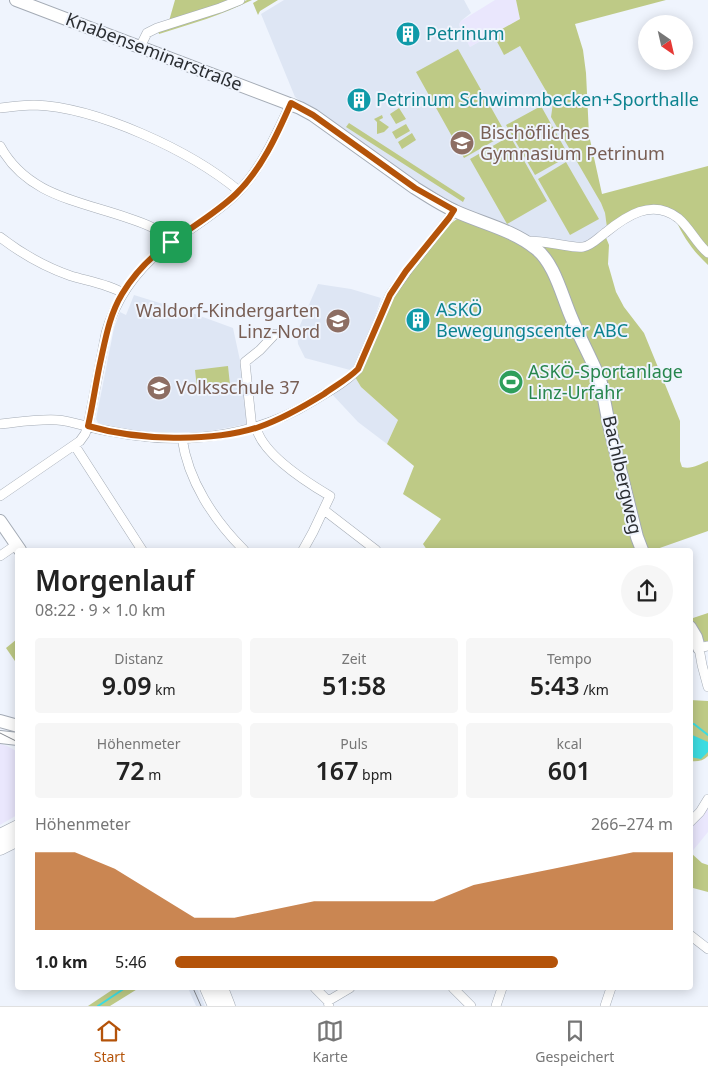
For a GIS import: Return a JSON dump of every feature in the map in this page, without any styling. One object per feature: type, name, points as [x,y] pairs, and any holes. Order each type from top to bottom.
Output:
[{"type":"main road","points":[[0,836],[15,828]]},
{"type":"main road","points":[[0,848],[15,840]]},
{"type":"main road","points":[[208,990],[215,1006]]},
{"type":"main road","points":[[222,990],[228,1006]]},
{"type":"street","name":"Knabenseminarstraße","points":[[16,0],[291,103],[313,115],[415,188],[454,210]]},
{"type":"street","points":[[140,47],[148,33],[158,28],[240,0]]},
{"type":"street","points":[[0,496],[80,441],[88,426],[106,333],[115,306],[122,293],[144,264],[239,191],[256,170],[267,152],[291,103]]},
{"type":"street","points":[[0,108],[21,106],[52,107],[124,126],[169,147],[218,174],[239,191]]},
{"type":"street","points":[[0,146],[20,172],[43,189],[141,222],[162,233],[171,242]]},
{"type":"street","points":[[0,424],[56,420],[74,422],[131,435],[182,438],[218,435],[254,428],[292,413],[358,369],[390,295],[406,271],[454,210]]},
{"type":"street","name":"Bachlbergweg","points":[[454,210],[525,240],[541,253],[550,266],[571,318],[601,383],[609,425],[641,548]]},
{"type":"street","points":[[525,240],[582,247],[593,242],[626,218],[644,210],[653,210],[670,213],[676,217],[708,253]]},
{"type":"street","points":[[0,237],[32,259],[49,267],[122,293]]},
{"type":"street","points":[[275,334],[245,362],[254,428],[259,436],[287,467],[305,481],[330,496],[308,543],[304,548]]},
{"type":"street","points":[[182,438],[191,475],[198,488],[216,517],[242,548]]},
{"type":"street","points":[[75,446],[141,548]]},
{"type":"street","points":[[324,510],[373,548]]},
{"type":"street","points":[[0,521],[18,547]]},
{"type":"street","points":[[0,556],[15,548]]},
{"type":"street","points":[[693,632],[704,647],[702,664],[708,688]]},
{"type":"street","points":[[0,721],[15,725]]},
{"type":"street","points":[[0,737],[15,739]]},
{"type":"street","points":[[693,819],[708,799]]},
{"type":"street","points":[[693,937],[708,949]]},
{"type":"street","points":[[317,990],[329,1003],[347,990]]},
{"type":"street","points":[[455,990],[471,1006]]},
{"type":"street","points":[[496,1006],[501,990]]},
{"type":"street","points":[[605,1006],[610,990]]},
{"type":"shaded area","name":"Bischöfliches Gymnasium Petrinum","points":[[284,0],[464,0],[471,13],[459,24],[470,47],[493,34],[504,54],[520,46],[553,103],[601,203],[605,213],[607,228],[584,244],[525,236],[439,199],[304,104],[295,97],[261,14]]},
{"type":"shaded area","points":[[495,0],[516,0],[520,19],[470,47],[459,24]]},
{"type":"shaded area","name":"Waldorf-Kindergarten Linz-Nord","points":[[318,284],[351,289],[381,298],[355,366],[350,370],[305,358],[298,344],[297,332]]},
{"type":"shaded area","points":[[134,295],[233,328],[241,365],[247,424],[205,432],[175,433],[138,431],[98,423],[96,419],[114,328],[120,312],[126,315]]},
{"type":"shaded area","points":[[355,377],[361,387],[398,420],[387,444],[358,422],[330,392]]},
{"type":"shaded area","points":[[0,744],[15,750],[15,816],[0,825]]},
{"type":"shaded area","points":[[708,804],[708,832],[693,850],[693,822]]},
{"type":"shaded area","points":[[189,990],[198,990],[205,1006],[196,1006]]},
{"type":"green space","points":[[175,0],[233,0],[169,21]]},
{"type":"green space","points":[[247,0],[252,0],[218,15],[159,34],[158,31],[232,7]]},
{"type":"green space","points":[[258,0],[278,0],[260,11],[258,15],[253,3]]},
{"type":"green space","points":[[516,0],[666,0],[575,24],[583,50],[586,73],[589,135],[602,194],[708,166],[708,251],[682,220],[653,208],[607,228],[605,213],[601,203],[551,117],[553,103],[520,46],[504,55],[493,34],[520,19]]},
{"type":"green space","points":[[458,49],[506,134],[464,158],[416,72]]},
{"type":"green space","points":[[541,106],[569,156],[535,175],[506,125]]},
{"type":"green space","points":[[399,108],[406,119],[396,124],[390,114]]},
{"type":"green space","points":[[382,115],[383,118],[379,120],[389,127],[384,132],[377,134],[377,122],[374,119]]},
{"type":"green space","points":[[349,123],[465,198],[463,202],[346,127]]},
{"type":"green space","points":[[406,124],[410,131],[396,139],[392,132]]},
{"type":"green space","points":[[412,133],[416,140],[402,149],[398,142]]},
{"type":"green space","points":[[510,136],[547,201],[507,224],[470,159]]},
{"type":"green space","points":[[566,162],[599,219],[570,235],[538,179]]},
{"type":"green space","name":"ASKÖ-Sportanlage Linz-Urfahr","points":[[457,219],[461,219],[538,245],[570,248],[605,235],[609,245],[608,264],[616,292],[624,307],[644,333],[680,421],[680,461],[682,467],[692,467],[708,461],[708,531],[660,548],[426,548],[423,544],[441,519],[403,494],[414,466],[387,444],[398,420],[361,387],[355,377],[397,289],[447,226]]},
{"type":"green space","points":[[676,220],[708,255],[708,265],[689,244]]},
{"type":"green space","points":[[228,366],[230,385],[197,388],[195,370]]},
{"type":"green space","points":[[708,613],[708,643],[703,640],[693,626],[693,618]]},
{"type":"green space","points":[[15,641],[15,661],[6,648]]},
{"type":"green space","points":[[693,700],[708,701],[708,756],[693,761]]},
{"type":"green space","points":[[693,855],[702,863],[708,865],[708,892],[693,888]]},
{"type":"green space","points":[[112,990],[136,990],[110,1006],[88,1006]]},
{"type":"water","points":[[693,735],[708,742],[708,752],[701,759],[693,758]]},
{"type":"waterway","points":[[693,724],[708,735]]},
{"type":"waterway","points":[[98,1006],[122,990]]},
{"type":"tram line","points":[[0,733],[15,740]]},
{"type":"tram line","points":[[194,990],[201,1006]]},
{"type":"place","name":"Petrinum","points":[[408,34]]},
{"type":"place","name":"Petrinum Schwimmbecken+Sporthalle","points":[[359,100]]},
{"type":"place","name":"Bischöfliches Gymnasium Petrinum","points":[[462,143]]},
{"type":"place","name":"ASKÖ Bewegungscenter ABC","points":[[418,320]]},
{"type":"place","name":"Waldorf-Kindergarten Linz-Nord","points":[[338,321]]},
{"type":"place","name":"ASKÖ-Sportanlage Linz-Urfahr","points":[[511,382]]},
{"type":"place","name":"Volksschule 37","points":[[159,388]]},
{"type":"route","points":[[291,103],[313,115],[415,188],[454,210],[406,271],[390,295],[358,369],[349,377],[292,413],[256,428],[226,434],[182,438],[131,435],[88,426],[106,333],[115,306],[122,293],[144,264],[171,242],[221,207],[239,191],[256,170],[267,152],[291,103]]}]
